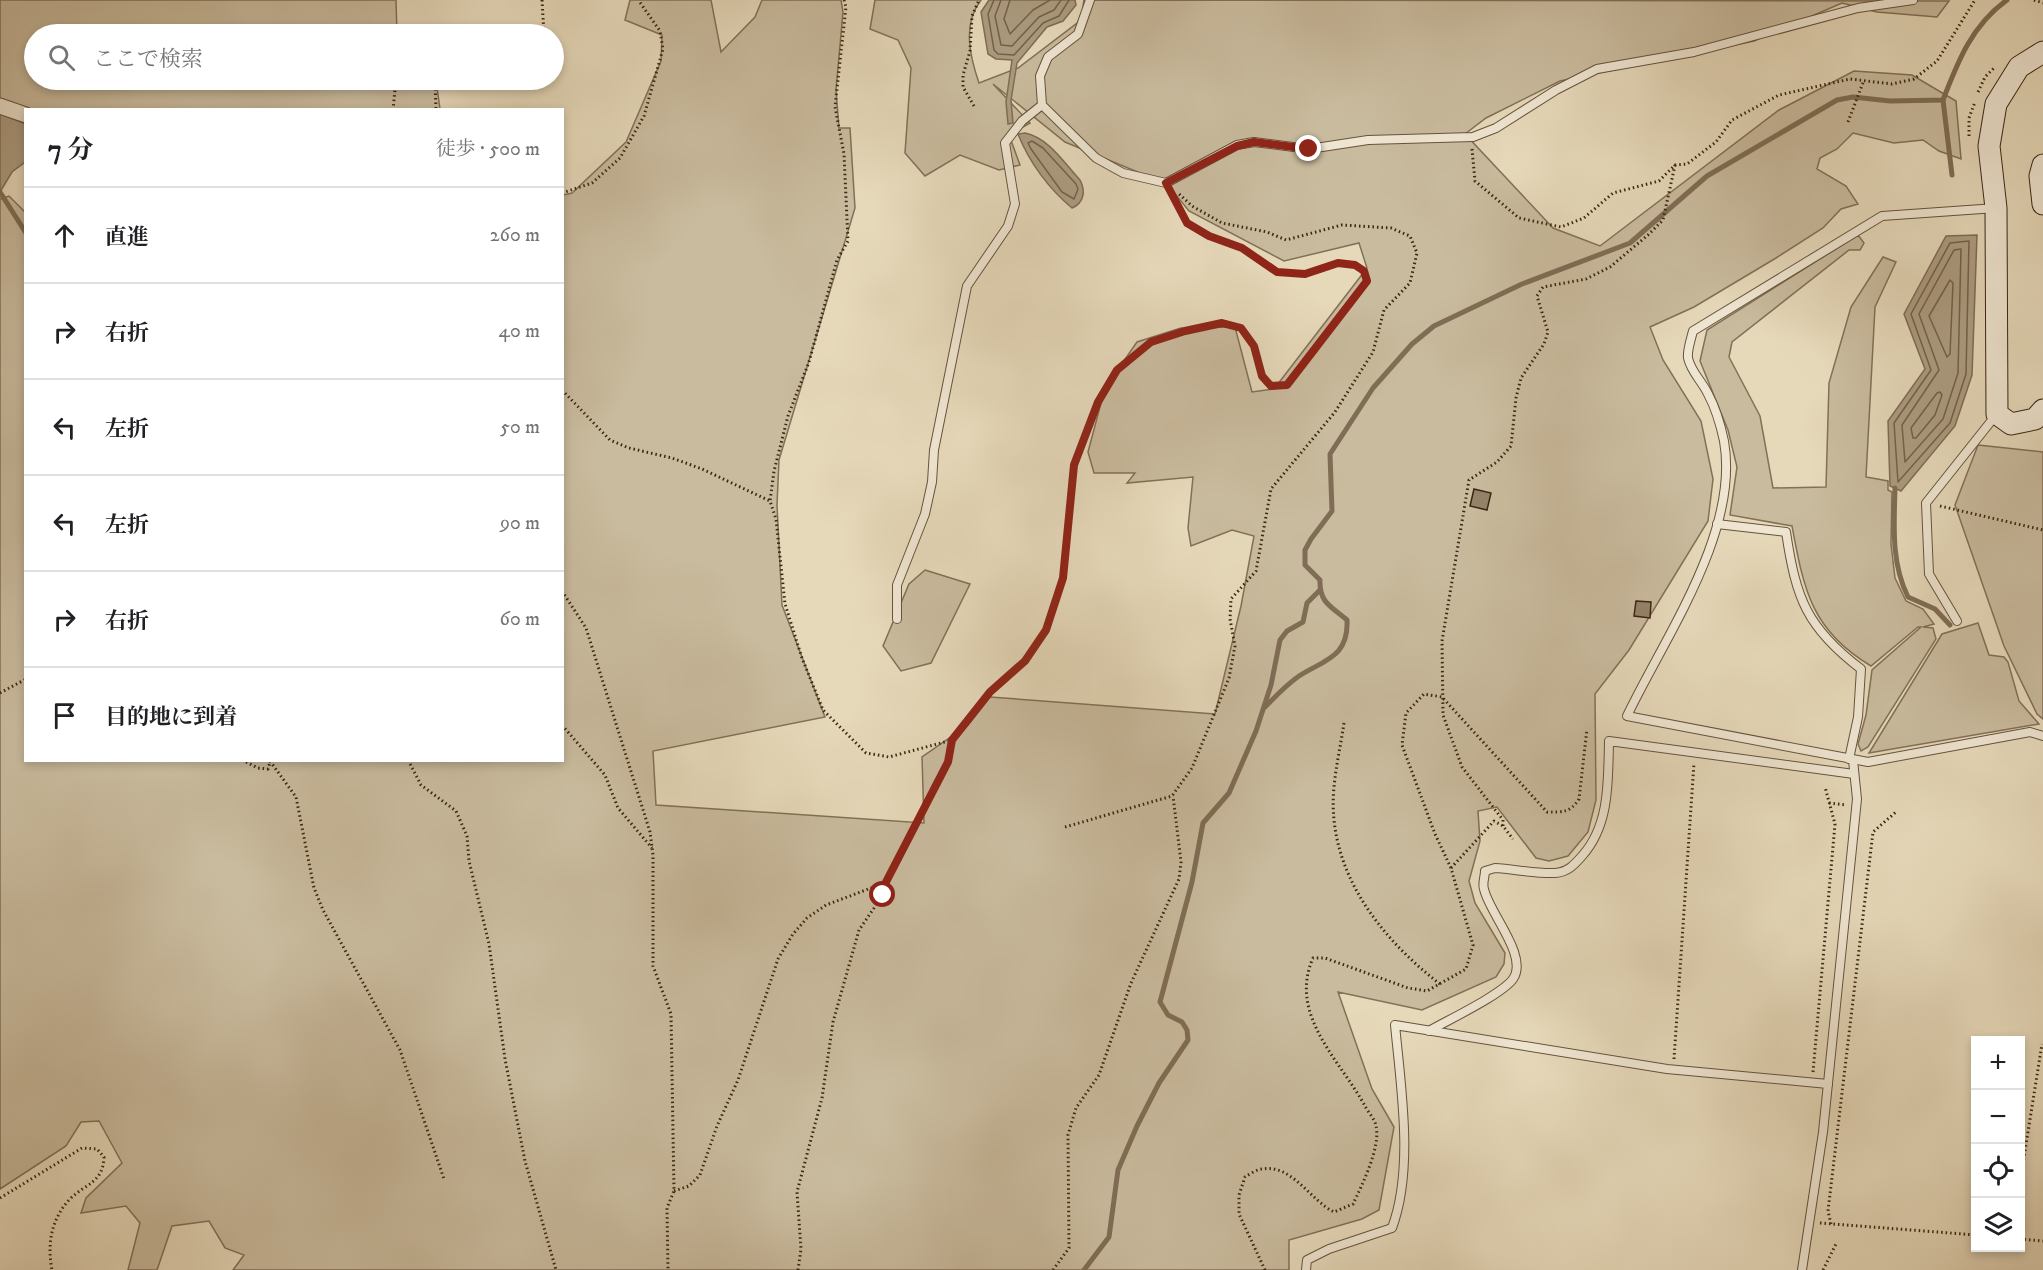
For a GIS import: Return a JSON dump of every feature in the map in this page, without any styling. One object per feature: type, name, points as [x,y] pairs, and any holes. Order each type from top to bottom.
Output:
[{"type":"street","points":[[2043,52],[2019,68],[1995,104],[1989,146],[1996,208],[1997,414],[2011,424],[2034,419],[2043,410]]},
{"type":"street","points":[[0,106],[24,114]]},
{"type":"street","points":[[2043,165],[2040,176],[2043,204]]},
{"type":"lane","points":[[1090,0],[1078,34],[1048,57],[1040,75],[1041,105],[1096,158],[1123,172],[1166,183],[1237,146],[1254,142],[1309,149],[1368,140],[1473,137],[1496,128],[1556,90],[1597,69],[1694,52],[1858,8],[1913,0]]},
{"type":"lane","points":[[897,619],[897,585],[925,514],[932,482],[934,450],[967,286],[1008,226],[1015,204],[1005,143],[1022,121],[1041,105]]},
{"type":"lane","points":[[1996,208],[1882,216],[1693,332],[1688,356],[1692,369],[1708,393],[1724,441],[1726,482],[1717,524],[1674,630],[1649,671],[1627,716],[1868,762],[2030,732],[2043,736]]},
{"type":"lane","points":[[1957,621],[1929,574],[1926,503],[1997,414]]},
{"type":"lane","points":[[1717,524],[1786,532],[1794,582],[1809,615],[1832,647],[1861,669],[1858,717],[1851,759],[1857,799],[1828,1084],[1802,1270]]},
{"type":"lane","points":[[1429,1031],[1499,990],[1513,978],[1517,962],[1507,935],[1489,905],[1483,887],[1485,871],[1495,868],[1556,873],[1571,868],[1587,850],[1600,826],[1607,797],[1610,741],[1854,774]]},
{"type":"lane","points":[[1306,1270],[1307,1260],[1329,1249],[1392,1228],[1399,1209],[1405,1121],[1395,1025],[1673,1069],[1828,1084]]},
{"type":"path","points":[[542,0],[543,24]]},
{"type":"path","points":[[844,0],[846,7],[835,106],[844,154],[848,241],[837,260],[809,362],[788,416],[774,471],[770,501],[776,519],[785,604],[802,658],[824,710],[866,753],[889,757],[952,740]]},
{"type":"path","points":[[975,106],[963,87],[963,75],[970,51],[972,16],[979,0]]},
{"type":"path","points":[[1473,137],[1472,165],[1475,181],[1519,218],[1561,227],[1584,219],[1613,194],[1659,181],[1675,165],[1687,164],[1716,142],[1732,120],[1779,95],[1850,79],[1893,84],[1914,79],[1937,61],[1975,0]]},
{"type":"path","points":[[2034,0],[2043,3]]},
{"type":"path","points":[[564,192],[592,183],[620,158],[644,116],[663,49],[660,31],[639,1]]},
{"type":"path","points":[[1848,122],[1859,99],[1864,80]]},
{"type":"path","points":[[393,108],[395,90]]},
{"type":"path","points":[[435,90],[436,108]]},
{"type":"path","points":[[1503,826],[1503,820],[1462,767],[1443,715],[1442,641],[1469,480],[1497,462],[1511,446],[1516,398],[1521,378],[1544,344],[1548,332],[1537,296],[1543,287],[1586,279],[1610,267],[1648,235],[1663,219],[1675,165]]},
{"type":"path","points":[[798,1270],[801,1249],[797,1192],[822,1098],[833,1022],[859,930],[883,895],[886,882],[948,762],[952,740],[990,692],[1025,661],[1046,630],[1063,578],[1074,465],[1098,402],[1117,370],[1151,342],[1185,331],[1222,323],[1241,328],[1254,346],[1262,376],[1271,386],[1287,385],[1367,281],[1364,271],[1355,265],[1338,263],[1305,274],[1277,272],[1242,248],[1209,236],[1187,223],[1166,183]]},
{"type":"path","points":[[1065,827],[1173,794],[1192,768],[1229,678],[1235,646],[1230,619],[1231,599],[1256,571],[1271,489],[1335,412],[1373,352],[1384,310],[1410,283],[1417,253],[1410,236],[1391,228],[1342,225],[1286,240],[1267,232],[1222,223],[1192,206],[1166,183]]},
{"type":"path","points":[[564,392],[610,440],[628,448],[672,458],[770,501]]},
{"type":"path","points":[[1926,503],[2043,530]]},
{"type":"path","points":[[564,593],[586,628],[652,849],[653,966],[671,1014],[674,1191],[667,1208],[668,1270]]},
{"type":"path","points":[[0,693],[24,680]]},
{"type":"path","points":[[1265,1270],[1239,1214],[1239,1195],[1245,1177],[1263,1168],[1285,1172],[1320,1205],[1334,1212],[1353,1204],[1371,1165],[1377,1127],[1315,1028],[1305,1000],[1307,972],[1313,958],[1325,958],[1408,988],[1427,991],[1466,969],[1473,945],[1451,868],[1435,834],[1402,745],[1406,713],[1424,694],[1442,697],[1547,812],[1566,813],[1574,808],[1579,799],[1587,729]]},
{"type":"path","points":[[1344,723],[1334,789],[1337,839],[1349,879],[1368,913],[1411,962],[1440,984]]},
{"type":"path","points":[[564,727],[605,775],[618,808],[652,849]]},
{"type":"path","points":[[1673,1069],[1695,752]]},
{"type":"path","points":[[246,762],[258,768],[268,769],[270,762]]},
{"type":"path","points":[[271,762],[296,797],[314,888],[323,910],[400,1050],[444,1179]]},
{"type":"path","points":[[409,762],[422,785],[456,811],[467,836],[469,861],[489,944],[505,1059],[525,1161],[556,1270]]},
{"type":"path","points":[[1812,1083],[1835,824],[1825,788]]},
{"type":"path","points":[[1053,1270],[1069,1248],[1068,1135],[1076,1108],[1099,1075],[1131,983],[1179,879],[1181,862],[1173,794]]},
{"type":"path","points":[[1831,1224],[1828,1211],[1873,832],[1897,811]]},
{"type":"path","points":[[1451,868],[1494,821],[1503,826],[1513,839]]},
{"type":"path","points":[[674,1191],[689,1186],[700,1175],[717,1126],[738,1080],[778,959],[793,934],[807,918],[826,905],[886,882]]},
{"type":"path","points":[[2025,1151],[2042,1044]]},
{"type":"path","points":[[0,1198],[82,1148],[97,1149],[104,1157],[104,1170],[69,1200],[54,1223],[48,1251],[52,1270]]},
{"type":"path","points":[[1809,1222],[1971,1235]]},
{"type":"path","points":[[2025,1239],[2043,1241]]},
{"type":"path","points":[[1823,1270],[1837,1242]]},
{"type":"shaded area","points":[[0,0],[396,0],[397,24],[24,24],[24,90],[437,90],[440,108],[24,110],[0,106]]},
{"type":"shaded area","points":[[630,0],[711,0],[721,52],[755,17],[762,0],[841,0],[843,12],[836,90],[839,128],[850,128],[855,208],[779,460],[777,505],[782,605],[825,717],[653,751],[656,805],[924,823],[922,757],[968,725],[990,697],[1215,714],[1241,606],[1254,536],[1232,530],[1191,546],[1188,528],[1193,477],[1127,483],[1135,473],[1094,473],[1088,452],[1105,388],[1137,342],[1181,328],[1235,327],[1252,392],[1274,389],[1367,268],[1359,243],[1284,261],[1189,211],[1167,184],[1065,142],[993,84],[1030,123],[1009,135],[1020,165],[999,170],[960,155],[925,176],[905,153],[911,68],[898,40],[870,29],[875,0],[981,0],[971,19],[970,30],[971,52],[979,83],[1018,68],[1081,20],[1084,0],[1949,1],[1937,17],[1877,12],[1842,3],[1754,41],[1560,81],[1486,118],[1465,134],[1553,228],[1600,246],[1779,110],[1854,71],[1912,75],[1956,101],[1961,159],[1939,151],[1923,140],[1894,143],[1853,133],[1837,149],[1820,158],[1817,169],[1846,186],[1858,204],[1841,209],[1823,228],[1694,307],[1650,327],[1663,360],[1701,421],[1713,479],[1708,521],[1629,650],[1595,694],[1596,800],[1588,832],[1568,856],[1549,861],[1536,858],[1497,807],[1478,811],[1480,841],[1469,881],[1475,903],[1505,953],[1504,964],[1496,977],[1422,1010],[1338,992],[1372,1089],[1394,1127],[1379,1210],[1362,1219],[1289,1240],[1289,1270],[233,1270],[244,1255],[225,1248],[209,1221],[172,1226],[157,1270],[128,1270],[140,1223],[126,1206],[81,1213],[86,1198],[122,1163],[99,1121],[81,1122],[66,1146],[0,1189],[0,199],[9,196],[24,211],[24,762],[564,762],[564,195],[572,193],[626,142],[661,61],[662,35],[625,20]]},
{"type":"shaded area","points":[[1858,235],[1864,243],[1860,250],[1849,250],[1732,342],[1729,357],[1760,416],[1773,488],[1826,487],[1829,383],[1851,307],[1883,257],[1896,262],[1875,307],[1866,477],[1888,481],[1888,490],[1892,492],[1891,544],[1895,578],[1906,601],[1923,609],[1934,624],[1923,627],[1933,628],[1936,639],[1868,747],[1861,751],[1858,744],[1866,715],[1872,670],[1921,627],[1918,627],[1871,666],[1835,638],[1813,606],[1801,570],[1792,526],[1730,515],[1737,467],[1728,430],[1700,361],[1707,330]]},
{"type":"shaded area","points":[[1978,445],[2043,452],[2043,719],[2037,714],[2004,646],[1955,505]]},
{"type":"shaded area","points":[[925,570],[970,584],[931,663],[901,671],[883,646],[909,584]]},
{"type":"shaded area","points":[[1978,623],[1989,655],[2004,657],[2008,662],[2019,701],[2039,724],[1869,753],[1942,634]]},
{"type":"water","points":[[989,0],[1075,0],[1076,5],[1063,21],[1047,27],[1017,63],[1011,100],[1013,123],[1008,124],[1006,102],[1012,60],[996,59],[988,54],[981,12]]},
{"type":"water","points":[[0,114],[24,123],[24,163],[12,172],[0,192]]},
{"type":"water","points":[[1025,133],[1049,146],[1080,180],[1083,196],[1076,206],[1072,208],[1064,201],[1040,174],[1018,134]]},
{"type":"water","points":[[1977,235],[1972,375],[1955,426],[1901,491],[1890,486],[1888,421],[1925,369],[1904,314],[1946,236]]},
{"type":"building","points":[[1474,489],[1491,493],[1487,510],[1470,506]]},
{"type":"building","points":[[1636,601],[1651,602],[1650,618],[1634,616]]},
{"type":"waterway","points":[[1265,707],[1294,679],[1333,656],[1344,642],[1347,620],[1324,599],[1320,580],[1305,565],[1305,550],[1332,511],[1330,454],[1373,388],[1412,344],[1434,326],[1522,284],[1630,243],[1707,176],[1837,100],[1853,97],[1890,101],[1943,100],[1954,71],[1975,32],[2007,0]]},
{"type":"waterway","points":[[1943,100],[1952,175]]},
{"type":"waterway","points":[[0,192],[24,230]]},
{"type":"waterway","points":[[1895,488],[1896,558],[1908,597],[1935,609],[1950,625]]},
{"type":"waterway","points":[[1084,1270],[1109,1237],[1118,1170],[1137,1126],[1159,1083],[1188,1040],[1187,1030],[1182,1022],[1168,1015],[1160,1002],[1192,882],[1203,823],[1229,793],[1256,731],[1271,685],[1280,640],[1287,631],[1303,622],[1307,603],[1320,590]]},
{"type":"route","points":[[883,895],[886,882],[948,762],[952,740],[967,718],[990,692],[1025,661],[1046,630],[1063,578],[1074,465],[1098,402],[1117,370],[1151,342],[1185,331],[1222,323],[1241,328],[1254,346],[1262,376],[1271,386],[1287,385],[1367,281],[1364,271],[1355,265],[1338,263],[1305,274],[1277,272],[1242,248],[1209,236],[1187,223],[1166,183],[1237,146],[1254,142],[1309,149]]}]
